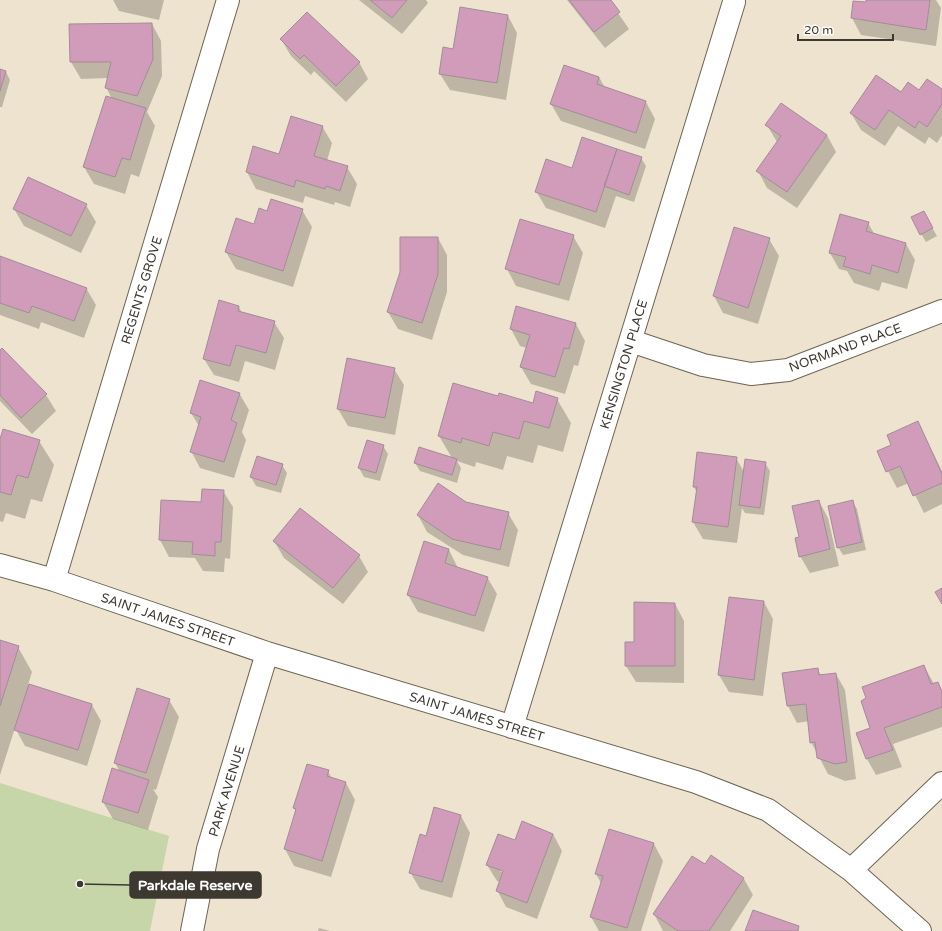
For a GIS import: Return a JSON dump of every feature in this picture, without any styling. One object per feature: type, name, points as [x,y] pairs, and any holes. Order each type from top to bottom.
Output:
[{"type":"street","name":"REGENTS GROVE","points":[[54,580],[228,0]]},
{"type":"street","name":"KENSINGTON PLACE","points":[[512,727],[734,2]]},
{"type":"street","name":"NORMAND PLACE","points":[[631,341],[703,365],[751,374],[788,370],[942,311]]},
{"type":"street","name":"SAINT JAMES STREET","points":[[0,565],[54,580],[267,653],[696,782],[768,810],[851,870],[920,931]]},
{"type":"street","name":"PARK AVENUE","points":[[192,931],[208,849],[267,653]]},
{"type":"street","points":[[851,870],[942,782]]},
{"type":"green space","points":[[0,783],[169,836],[150,931],[0,931]]},
{"type":"building","points":[[370,0],[407,0],[392,18]]},
{"type":"building","points":[[569,0],[611,0],[620,12],[594,32]]},
{"type":"building","points":[[866,0],[930,0],[926,30],[851,18],[853,1],[866,2]]},
{"type":"building","points":[[460,7],[508,15],[497,83],[439,74],[443,47],[453,49]]},
{"type":"building","points":[[307,12],[360,62],[336,86],[304,55],[300,59],[280,39]]},
{"type":"building","points":[[152,23],[153,59],[137,96],[105,88],[111,62],[70,62],[69,24]]},
{"type":"building","points":[[564,65],[599,77],[597,84],[646,101],[636,133],[550,104]]},
{"type":"building","points":[[0,69],[6,71],[0,91]]},
{"type":"building","points":[[876,75],[901,92],[908,82],[919,90],[927,79],[942,89],[942,104],[927,127],[919,121],[915,128],[889,110],[875,130],[850,113]]},
{"type":"building","points":[[106,96],[146,108],[130,160],[122,158],[115,177],[83,167]]},
{"type":"building","points":[[781,103],[827,135],[787,192],[756,171],[781,136],[765,125]]},
{"type":"building","points":[[291,116],[323,126],[314,156],[348,166],[340,191],[326,186],[325,189],[296,180],[294,187],[246,172],[253,146],[279,154]]},
{"type":"building","points":[[582,137],[617,149],[596,212],[535,192],[546,159],[572,168]]},
{"type":"building","points":[[617,149],[642,157],[629,195],[604,186]]},
{"type":"building","points":[[28,177],[87,204],[71,236],[13,209]]},
{"type":"building","points":[[271,199],[303,209],[283,271],[225,252],[236,218],[254,224],[259,208],[267,211]]},
{"type":"building","points":[[924,211],[933,228],[920,235],[911,217]]},
{"type":"building","points":[[840,214],[869,222],[866,231],[906,243],[898,273],[872,265],[870,274],[843,266],[846,257],[829,253]]},
{"type":"building","points":[[520,219],[574,235],[559,285],[505,269]]},
{"type":"building","points":[[734,227],[770,238],[748,308],[713,296]]},
{"type":"building","points":[[400,237],[438,237],[438,274],[422,323],[387,312],[400,272]]},
{"type":"building","points":[[0,256],[87,288],[74,321],[32,306],[29,313],[0,303]]},
{"type":"building","points":[[219,300],[239,306],[238,311],[275,321],[266,353],[236,345],[230,366],[203,359]]},
{"type":"building","points":[[516,306],[576,323],[569,349],[564,348],[555,377],[520,367],[530,335],[510,329]]},
{"type":"building","points":[[2,348],[47,394],[21,418],[0,395],[0,350]]},
{"type":"building","points":[[347,358],[395,368],[385,418],[337,409]]},
{"type":"building","points":[[200,380],[240,393],[231,420],[237,423],[224,462],[190,452],[201,417],[190,413]]},
{"type":"building","points":[[453,383],[498,396],[499,393],[533,403],[536,391],[558,398],[549,428],[524,421],[519,439],[493,432],[489,446],[462,438],[461,443],[438,436]]},
{"type":"building","points":[[918,421],[942,474],[942,483],[913,496],[900,466],[886,472],[877,451],[891,445],[887,435]]},
{"type":"building","points":[[3,429],[40,440],[28,478],[17,475],[11,495],[0,492],[0,439]]},
{"type":"building","points":[[367,440],[384,445],[376,473],[358,468]]},
{"type":"building","points":[[419,447],[457,459],[452,475],[414,463]]},
{"type":"building","points":[[697,452],[737,457],[728,527],[692,522],[697,487],[693,487]]},
{"type":"building","points":[[257,456],[283,464],[276,485],[250,477]]},
{"type":"building","points":[[745,459],[766,462],[760,508],[739,505]]},
{"type":"building","points":[[438,483],[466,502],[509,512],[500,550],[452,539],[417,515]]},
{"type":"building","points":[[202,489],[224,490],[221,542],[215,542],[215,556],[192,554],[193,542],[159,540],[161,500],[201,502]]},
{"type":"building","points":[[819,500],[830,549],[799,557],[795,538],[799,537],[792,506]]},
{"type":"building","points":[[853,500],[862,542],[837,548],[828,506]]},
{"type":"building","points":[[300,508],[360,555],[333,588],[273,541]]},
{"type":"building","points":[[424,541],[449,549],[445,563],[488,577],[475,616],[407,595]]},
{"type":"building","points":[[942,588],[942,604],[935,592]]},
{"type":"building","points":[[729,597],[764,601],[754,680],[718,675]]},
{"type":"building","points":[[634,602],[675,603],[675,666],[625,666],[625,642],[634,642]]},
{"type":"building","points":[[0,640],[19,646],[0,706]]},
{"type":"building","points":[[924,665],[931,684],[938,682],[942,692],[942,707],[884,728],[893,750],[866,759],[856,733],[870,728],[861,701],[866,698],[862,687]]},
{"type":"building","points":[[818,668],[819,675],[836,673],[847,762],[835,764],[817,758],[815,742],[810,743],[806,704],[787,706],[782,673]]},
{"type":"building","points":[[29,684],[92,704],[78,750],[14,730]]},
{"type":"building","points":[[137,688],[170,699],[146,773],[114,763]]},
{"type":"building","points":[[307,764],[329,770],[327,776],[346,782],[322,861],[284,849],[296,809],[293,808]]},
{"type":"building","points":[[112,768],[149,780],[138,813],[102,802]]},
{"type":"building","points":[[434,807],[461,815],[442,882],[409,873],[420,834],[426,836]]},
{"type":"building","points":[[522,821],[553,834],[527,903],[496,891],[503,871],[486,865],[498,834],[515,840]]},
{"type":"building","points":[[609,829],[654,843],[627,928],[590,917],[603,876],[595,874]]},
{"type":"building","points":[[711,855],[744,878],[709,931],[678,931],[653,914],[692,856],[705,864]]},
{"type":"building","points":[[753,910],[799,926],[798,931],[745,931]]},
{"type":"place","name":"Parkdale Reserve","points":[[80,884]]}]
